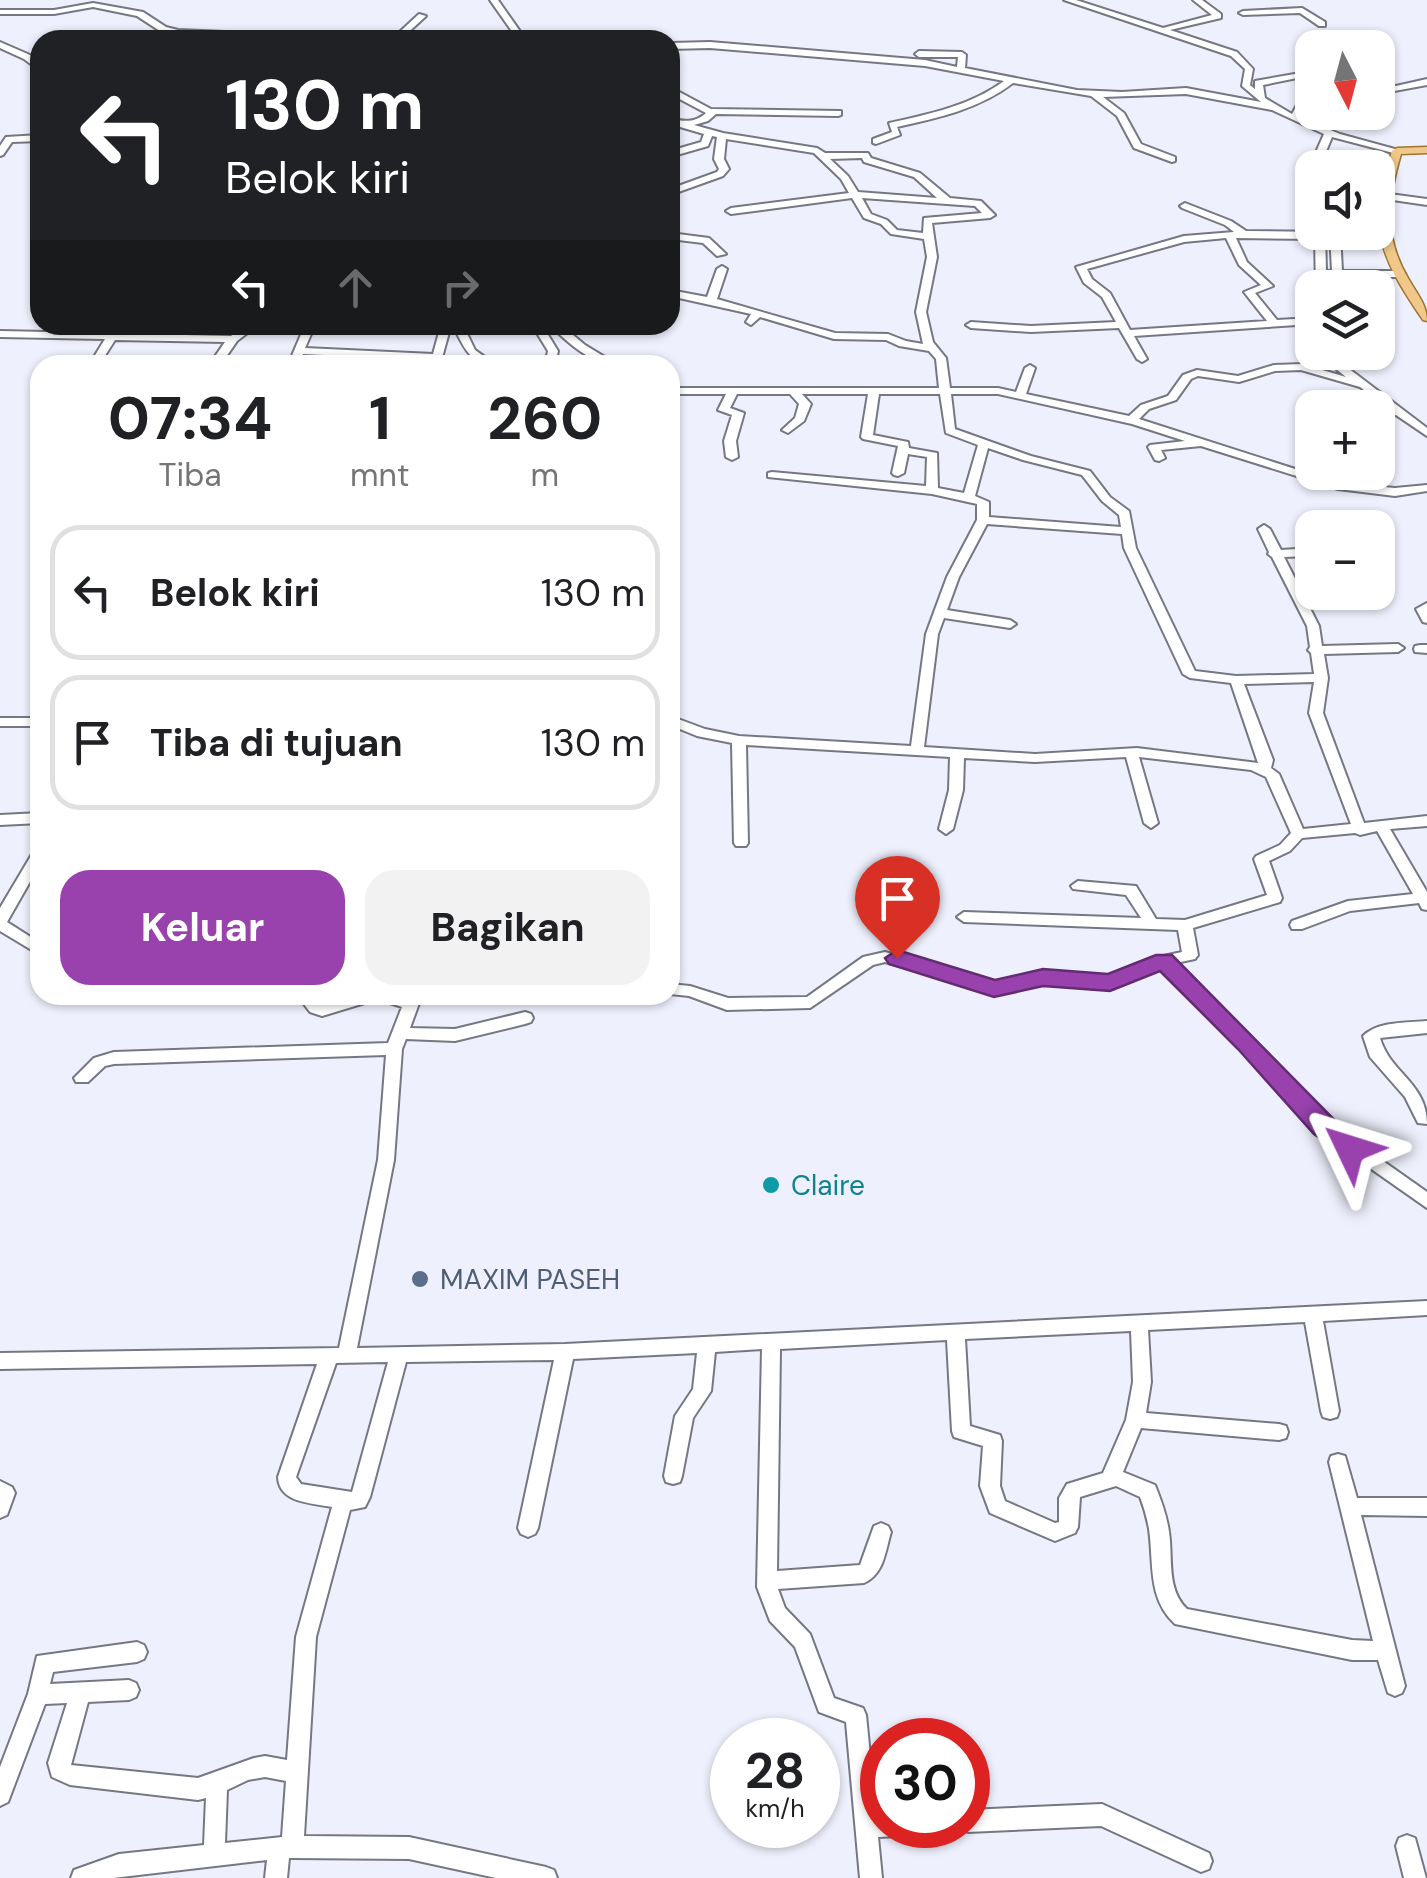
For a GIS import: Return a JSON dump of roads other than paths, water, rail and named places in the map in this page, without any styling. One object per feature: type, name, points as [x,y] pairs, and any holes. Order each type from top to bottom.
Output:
[{"type":"main road","points":[[1395,155],[1427,150]]},
{"type":"main road","points":[[1389,250],[1427,317]]},
{"type":"street","points":[[100,6],[112,0]]},
{"type":"street","points":[[494,0],[513,30]]},
{"type":"street","points":[[1068,0],[1166,29],[1240,58],[1249,69],[1246,86],[1276,108],[1295,116]]},
{"type":"street","points":[[1196,0],[1218,16]]},
{"type":"street","points":[[1229,0],[1242,14]]},
{"type":"street","points":[[0,12],[54,12],[100,6],[140,14],[169,30]]},
{"type":"street","points":[[1166,29],[1218,16],[1302,10],[1322,24]]},
{"type":"street","points":[[406,30],[422,16]]},
{"type":"street","points":[[680,46],[710,44],[961,69],[1094,94],[1186,91],[1276,108]]},
{"type":"street","points":[[0,46],[30,58]]},
{"type":"street","points":[[896,52],[962,55],[961,69]]},
{"type":"street","points":[[1261,98],[1258,84],[1295,76]]},
{"type":"street","points":[[876,141],[898,134],[892,125],[949,112],[1010,81]]},
{"type":"street","points":[[1395,89],[1424,84]]},
{"type":"street","points":[[1094,94],[1121,115],[1137,146],[1172,159]]},
{"type":"street","points":[[680,96],[710,112],[838,113]]},
{"type":"street","points":[[684,124],[709,116],[710,112]]},
{"type":"street","points":[[680,123],[716,134],[812,149],[845,178],[864,214],[884,222],[892,231],[928,237]]},
{"type":"street","points":[[1324,130],[1396,152]]},
{"type":"street","points":[[1322,150],[1330,133]]},
{"type":"street","points":[[680,151],[705,144],[716,134]]},
{"type":"street","points":[[680,189],[724,169],[716,134]]},
{"type":"street","points":[[0,152],[9,138],[30,138]]},
{"type":"street","points":[[824,156],[865,155],[866,160],[918,174],[946,200]]},
{"type":"street","points":[[732,211],[854,195],[980,204],[989,216],[928,220],[932,258],[920,312],[931,348]]},
{"type":"street","points":[[1395,198],[1427,202]]},
{"type":"street","points":[[1184,206],[1228,223],[1244,234]]},
{"type":"street","points":[[1142,359],[1106,296],[1086,278],[1082,264],[1184,239],[1295,235]]},
{"type":"street","points":[[680,237],[706,240],[721,254]]},
{"type":"street","points":[[1231,238],[1243,263],[1268,286],[1250,292],[1274,324]]},
{"type":"street","points":[[711,301],[722,269]]},
{"type":"street","points":[[1395,274],[1400,274]]},
{"type":"street","points":[[680,295],[711,301],[754,318],[834,336],[892,337],[903,344],[931,348],[940,354],[948,391],[950,431],[1088,474],[1106,499],[1125,514],[1130,548],[1190,674],[1236,680],[1321,678]]},
{"type":"street","points":[[971,325],[1031,330],[1295,322]]},
{"type":"street","points":[[0,334],[30,335]]},
{"type":"street","points":[[56,335],[233,339]]},
{"type":"street","points":[[220,355],[238,335]]},
{"type":"street","points":[[297,355],[306,335]]},
{"type":"street","points":[[459,335],[476,355]]},
{"type":"street","points":[[566,335],[596,355]]},
{"type":"street","points":[[100,355],[112,336]]},
{"type":"street","points":[[299,351],[354,355]]},
{"type":"street","points":[[1134,416],[1172,398],[1186,377],[1197,373],[1239,379],[1274,368],[1302,367],[1360,384]]},
{"type":"street","points":[[1022,391],[1030,368]]},
{"type":"street","points":[[1342,370],[1427,433]]},
{"type":"street","points":[[680,392],[1022,391],[1134,416],[1338,486],[1427,488]]},
{"type":"street","points":[[732,457],[730,441],[738,413],[724,410],[733,392]]},
{"type":"street","points":[[788,430],[800,418],[805,404],[794,392]]},
{"type":"street","points":[[874,392],[867,437],[903,443],[898,473]]},
{"type":"street","points":[[1134,416],[1207,442],[1295,464]]},
{"type":"street","points":[[969,498],[984,442]]},
{"type":"street","points":[[1159,458],[1154,447],[1207,442]]},
{"type":"street","points":[[903,450],[933,455],[932,490]]},
{"type":"street","points":[[772,476],[932,490],[983,502],[983,520],[952,577],[939,613],[926,666],[918,749]]},
{"type":"street","points":[[1395,486],[1427,478]]},
{"type":"street","points":[[983,520],[1126,530]]},
{"type":"street","points":[[1264,529],[1313,626],[1321,678],[1316,714],[1360,830]]},
{"type":"street","points":[[1274,554],[1295,553]]},
{"type":"street","points":[[1427,608],[1422,609],[1427,619]]},
{"type":"street","points":[[939,613],[1010,624]]},
{"type":"street","points":[[1314,650],[1398,648]]},
{"type":"street","points":[[1236,680],[1266,760],[1264,768]]},
{"type":"street","points":[[0,722],[30,722]]},
{"type":"street","points":[[680,724],[738,740],[1034,758],[1132,752],[1264,768],[1272,774],[1298,834]]},
{"type":"street","points":[[738,740],[741,843]]},
{"type":"street","points":[[946,829],[956,790],[957,752]]},
{"type":"street","points":[[1132,752],[1151,823]]},
{"type":"street","points":[[0,820],[30,818]]},
{"type":"street","points":[[964,918],[1185,925],[1276,898],[1260,860],[1285,848],[1298,834],[1427,821]]},
{"type":"street","points":[[1297,926],[1348,906],[1425,902],[1382,827]]},
{"type":"street","points":[[30,870],[0,922],[30,943]]},
{"type":"street","points":[[1078,886],[1131,890],[1150,923]]},
{"type":"street","points":[[680,990],[727,1004],[804,1002],[821,997],[868,961],[881,957],[994,988],[1043,978],[1110,983],[1164,960],[1192,954],[1185,925]]},
{"type":"street","points":[[1164,960],[1323,1127],[1427,1201]]},
{"type":"street","points":[[313,1005],[322,1010],[339,1005]]},
{"type":"street","points":[[399,1355],[358,1501],[296,1491],[287,1484],[338,1356],[386,1160],[397,1041],[410,1005]]},
{"type":"street","points":[[82,1078],[100,1062],[114,1058],[397,1041],[455,1035],[525,1018]]},
{"type":"street","points":[[1426,1121],[1411,1092],[1376,1053],[1372,1036],[1378,1032],[1427,1028]]},
{"type":"street","points":[[0,1360],[565,1352],[1427,1308]]},
{"type":"street","points":[[1314,1314],[1330,1411]]},
{"type":"street","points":[[956,1331],[960,1428],[965,1435],[984,1436],[993,1441],[990,1486],[997,1507],[1048,1530],[1063,1531],[1068,1526],[1071,1493],[1081,1487],[1108,1483],[1135,1420],[1142,1382],[1138,1321]]},
{"type":"street","points":[[771,1342],[768,1581],[777,1614],[803,1641],[826,1705],[856,1714],[860,1752]]},
{"type":"street","points":[[673,1476],[684,1416],[702,1391],[707,1346]]},
{"type":"street","points":[[528,1528],[565,1352]]},
{"type":"street","points":[[1135,1420],[1279,1432]]},
{"type":"street","points":[[1338,1462],[1395,1686]]},
{"type":"street","points":[[1112,1476],[1148,1490],[1160,1534],[1166,1593],[1169,1604],[1182,1617],[1332,1646],[1385,1651]]},
{"type":"street","points":[[0,1489],[5,1494],[0,1509]]},
{"type":"street","points":[[276,1878],[286,1848],[306,1637],[343,1500]]},
{"type":"street","points":[[1349,1506],[1427,1507]]},
{"type":"street","points":[[768,1581],[864,1574],[871,1568],[881,1532]]},
{"type":"street","points":[[0,1795],[38,1694],[44,1664],[137,1652]]},
{"type":"street","points":[[38,1694],[129,1690]]},
{"type":"street","points":[[81,1692],[60,1770],[145,1785],[198,1789],[218,1786],[252,1766],[274,1766],[295,1774]]},
{"type":"street","points":[[214,1856],[218,1786]]},
{"type":"street","points":[[990,1820],[1102,1815],[1200,1861]]},
{"type":"street","points":[[1407,1846],[1415,1878]]},
{"type":"street","points":[[82,1878],[119,1865],[286,1848],[409,1848],[546,1878]]},
{"type":"street","points":[[869,1848],[871,1878]]},
{"type":"place","name":"Claire","points":[[771,1185]]},
{"type":"place","name":"MAXIM PASEH","points":[[420,1279]]}]
